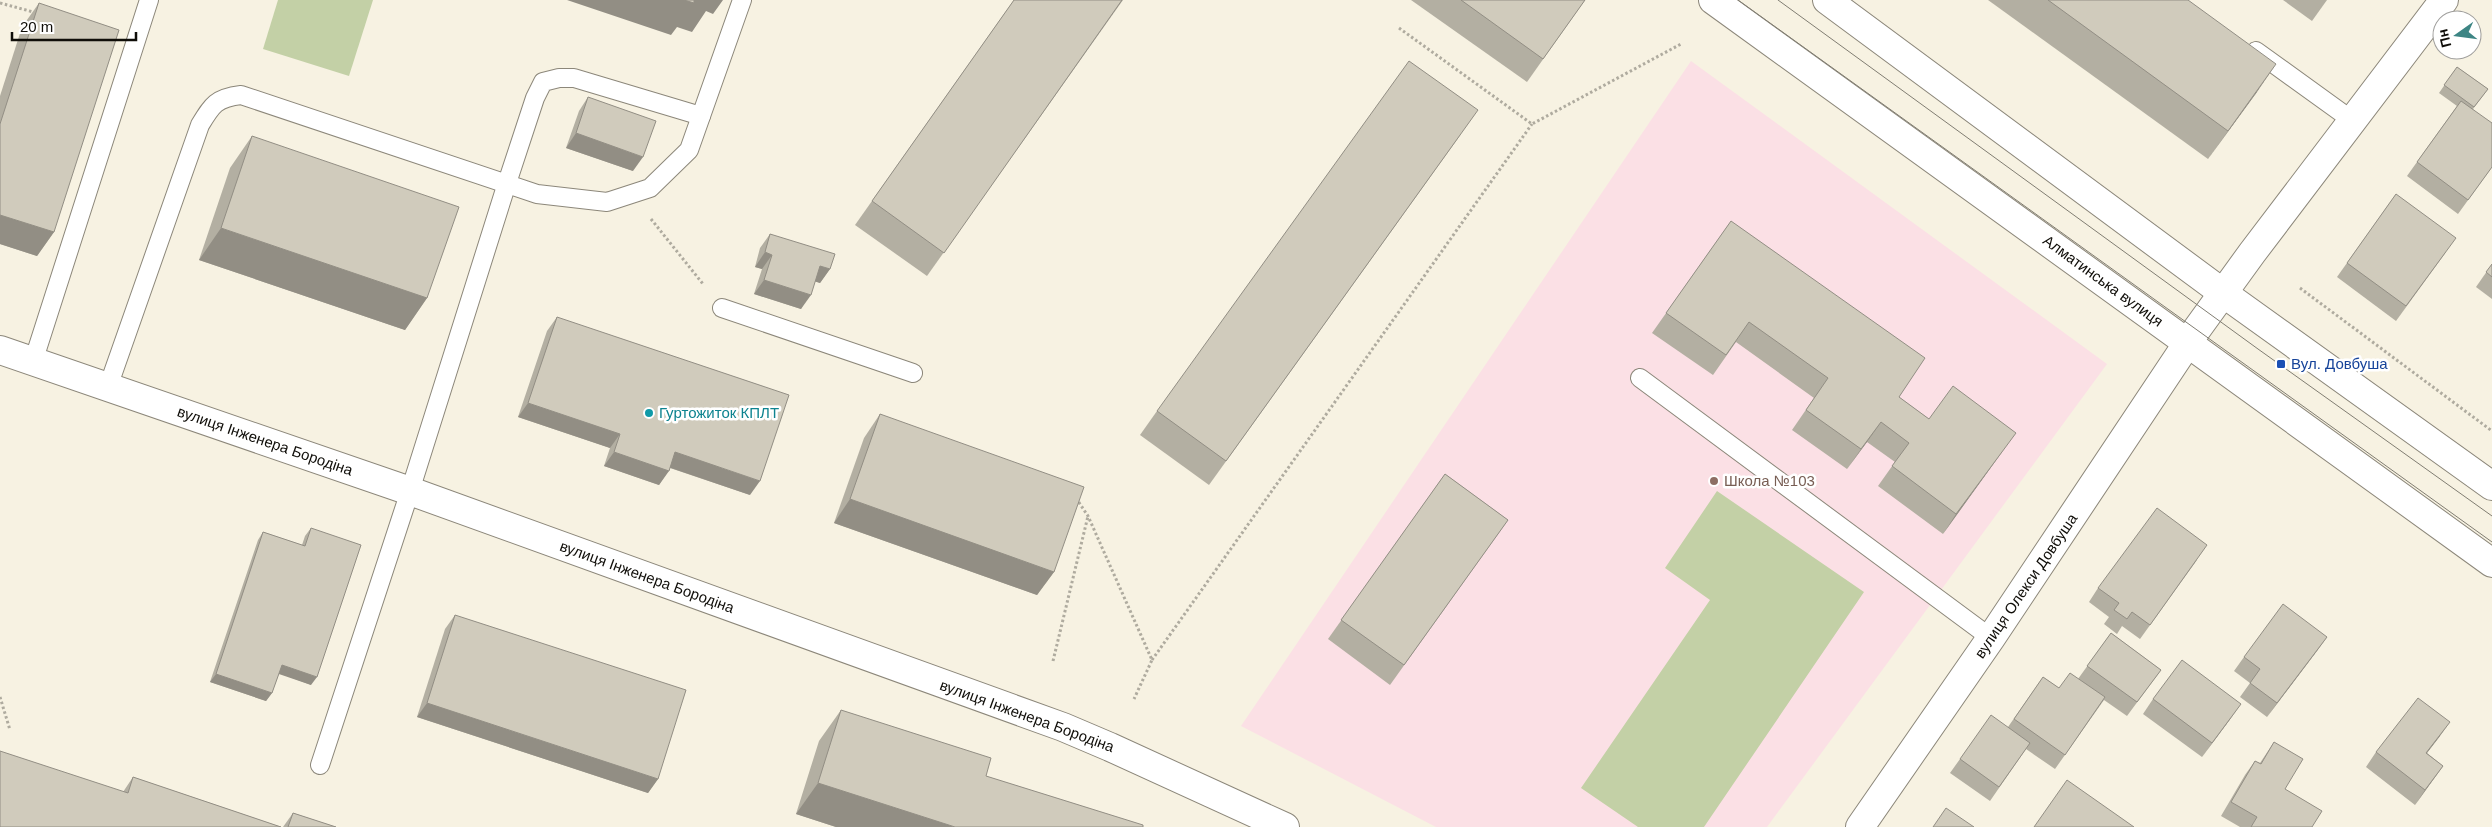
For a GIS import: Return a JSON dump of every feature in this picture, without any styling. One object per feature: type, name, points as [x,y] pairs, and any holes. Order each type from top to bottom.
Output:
[{"type":"street","name":"Алматинська вулиця","points":[[1713,0],[2492,563]]},
{"type":"street","points":[[1827,0],[2223,294],[2492,486]]},
{"type":"street","name":"вулиця Олекси Довбуша","points":[[1860,827],[1992,638],[2188,342],[2444,0]]},
{"type":"street","name":"вулиця Інженера Бородіна","points":[[0,350],[410,491],[1063,727],[1285,827]]},
{"type":"lane","points":[[33,362],[149,0]]},
{"type":"lane","points":[[108,387],[200,125],[210,108],[223,97],[241,95],[537,194],[607,202],[650,188],[689,150],[742,0]]},
{"type":"lane","points":[[2242,41],[2353,121]]},
{"type":"lane","points":[[320,765],[410,491],[507,183],[535,98],[543,82],[559,78],[574,78],[701,116]]},
{"type":"lane","points":[[722,308],[913,373]]},
{"type":"lane","points":[[1640,378],[1992,638]]},
{"type":"path","points":[[0,3],[45,16]]},
{"type":"path","points":[[1399,28],[1532,124]]},
{"type":"path","points":[[1134,699],[1152,660],[1532,124],[1681,44]]},
{"type":"path","points":[[631,194],[722,308]]},
{"type":"path","points":[[2300,288],[2492,430]]},
{"type":"path","points":[[1075,496],[1088,516],[1152,660]]},
{"type":"path","points":[[1053,661],[1088,516]]},
{"type":"path","points":[[0,697],[10,730]]},
{"type":"shaded area","name":"Школа №103","points":[[1691,61],[2107,364],[1767,827],[1436,827],[1241,726]]},
{"type":"green space","points":[[278,0],[373,0],[349,76],[263,49]]},
{"type":"green space","points":[[1717,491],[1864,592],[1704,827],[1638,827],[1581,788],[1710,600],[1665,568]]},
{"type":"building","points":[[1014,0],[1122,0],[944,253],[872,201]]},
{"type":"building","points":[[1461,0],[1585,0],[1543,59]]},
{"type":"building","points":[[2048,0],[2188,0],[2276,64],[2228,131]]},
{"type":"building","points":[[39,3],[119,30],[54,232],[0,215],[0,124]]},
{"type":"building","points":[[1409,61],[1478,110],[1226,461],[1157,411]]},
{"type":"building","points":[[2457,67],[2488,89],[2474,107],[2444,85]]},
{"type":"building","points":[[588,97],[656,121],[643,157],[576,133]]},
{"type":"building","points":[[2461,101],[2492,123],[2492,167],[2468,200],[2417,162]]},
{"type":"building","points":[[252,136],[459,207],[427,298],[221,228]]},
{"type":"building","points":[[2396,194],[2456,238],[2406,306],[2347,263]]},
{"type":"building","points":[[1731,221],[1925,358],[1899,397],[1929,419],[1953,386],[2016,433],[1956,514],[1892,466],[1909,443],[1881,422],[1861,449],[1806,410],[1828,378],[1749,322],[1726,355],[1666,313]]},
{"type":"building","points":[[770,234],[835,254],[830,269],[820,266],[811,295],[764,280],[772,255],[765,252]]},
{"type":"building","points":[[2492,264],[2492,277],[2486,272]]},
{"type":"building","name":"Гуртожиток КПЛТ","points":[[557,317],[789,395],[760,481],[675,452],[669,471],[614,452],[620,434],[528,403]]},
{"type":"building","points":[[880,414],[1084,487],[1054,572],[850,499]]},
{"type":"building","points":[[1445,474],[1508,520],[1404,665],[1341,620]]},
{"type":"building","points":[[2157,508],[2207,545],[2150,625],[2132,612],[2127,619],[2114,610],[2119,603],[2098,588]]},
{"type":"building","points":[[311,528],[361,545],[317,677],[282,665],[272,693],[216,674],[263,532],[305,546]]},
{"type":"building","points":[[2283,604],[2327,637],[2277,703],[2250,683],[2260,669],[2244,657]]},
{"type":"building","points":[[455,615],[686,690],[658,779],[427,703]]},
{"type":"building","points":[[2111,633],[2161,670],[2137,702],[2087,666]]},
{"type":"building","points":[[2182,660],[2241,704],[2212,743],[2153,699]]},
{"type":"building","points":[[2070,673],[2105,697],[2065,755],[2014,719],[2043,677],[2059,688]]},
{"type":"building","points":[[2418,698],[2450,722],[2426,753],[2443,766],[2425,790],[2376,752]]},
{"type":"building","points":[[841,710],[991,758],[986,776],[1143,825],[1143,827],[955,827],[818,783]]},
{"type":"building","points":[[1991,715],[2030,743],[1999,787],[1960,759]]},
{"type":"building","points":[[2274,742],[2303,759],[2285,789],[2322,811],[2312,827],[2251,827],[2257,817],[2231,802],[2255,761],[2261,764]]},
{"type":"building","points":[[0,751],[128,793],[133,777],[281,827],[0,827]]},
{"type":"building","points":[[2067,780],[2134,827],[2034,827]]},
{"type":"building","points":[[1946,808],[1974,827],[1933,827]]},
{"type":"building","points":[[293,813],[336,827],[288,827]]},
{"type":"tram line","points":[[1738,0],[2492,542]]},
{"type":"tram line","points":[[1778,0],[2258,349],[2492,516]]},
{"type":"place","name":"Вул. Довбуша","points":[[2281,364]]},
{"type":"place","name":"Гуртожиток КПЛТ","points":[[649,413]]},
{"type":"place","name":"Школа №103","points":[[1714,481]]}]
